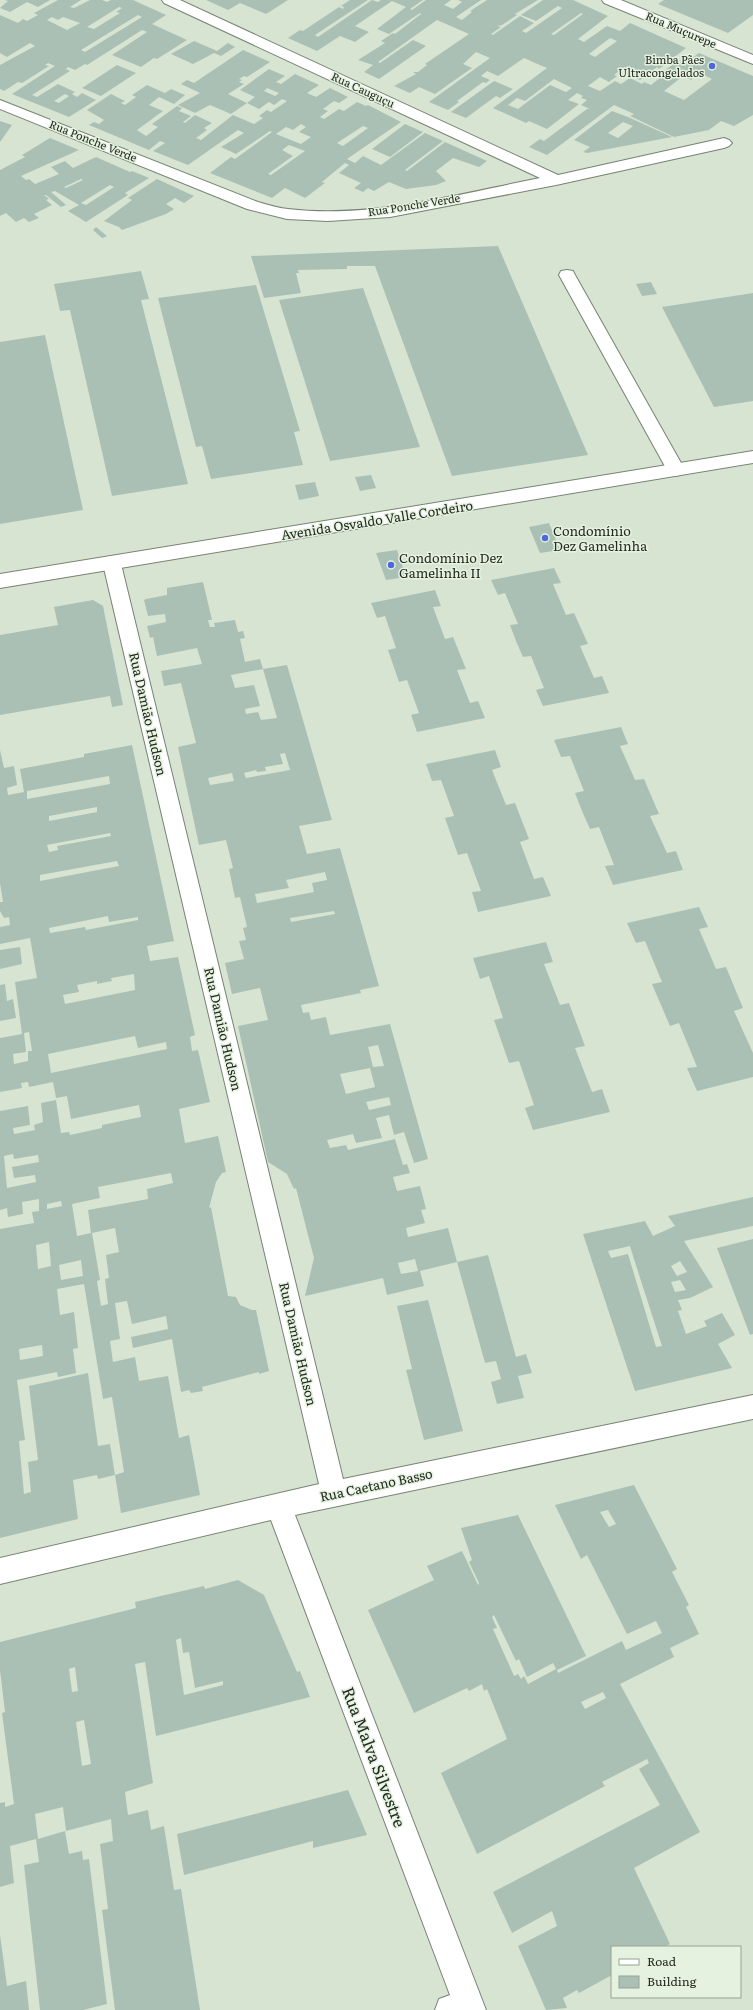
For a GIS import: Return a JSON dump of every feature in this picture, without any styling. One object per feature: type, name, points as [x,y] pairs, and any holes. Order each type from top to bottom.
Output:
[{"type":"street","name":"Rua Cauguçu","points":[[169,0],[556,180]]},
{"type":"street","name":"Rua Muçurepe","points":[[609,0],[753,60]]},
{"type":"street","name":"Rua Ponche Verde","points":[[0,104],[254,206],[287,214],[328,216],[390,212],[556,180],[724,143]]},
{"type":"street","points":[[567,275],[676,470]]},
{"type":"street","name":"Avenida Osvaldo Valle Cordeiro","points":[[0,581],[112,564],[753,458]]},
{"type":"street","name":"Rua Damião Hudson","points":[[112,564],[334,1494]]},
{"type":"street","name":"Rua Caetano Basso","points":[[0,1571],[278,1504],[334,1494],[753,1407]]},
{"type":"street","name":"Rua Malva Silvestre","points":[[278,1504],[463,2008]]},
{"type":"building","points":[[5,0],[50,0],[38,7],[27,2],[10,12],[0,8],[8,1]]},
{"type":"building","points":[[58,0],[81,0],[70,7],[74,8],[90,0],[102,0],[107,2],[111,0],[133,0],[166,15],[152,24],[187,40],[141,67],[112,55],[147,32],[142,30],[87,65],[85,64],[75,70],[68,67],[66,69],[70,71],[32,95],[37,97],[58,84],[75,92],[72,94],[77,97],[82,93],[96,100],[69,117],[12,94],[55,66],[48,63],[45,65],[49,66],[22,83],[18,82],[4,91],[0,89],[0,65],[35,46],[30,43],[7,57],[0,53],[0,15],[18,23],[23,19],[27,21],[38,15],[34,13]],"holes":[[[119,7],[122,8],[116,12],[120,13],[94,29],[87,27]],[[138,15],[142,17],[85,52],[81,50]],[[52,17],[58,20],[63,17],[80,23],[67,30],[47,20]],[[65,94],[69,96],[59,103],[54,101]]]},
{"type":"building","points":[[206,0],[288,0],[266,14],[240,3],[228,10]]},
{"type":"building","points":[[350,0],[368,0],[315,35],[318,37],[372,0],[378,2],[381,0],[423,0],[410,9],[412,10],[426,0],[451,0],[444,5],[453,9],[462,2],[458,0],[481,0],[456,17],[462,20],[472,12],[470,11],[487,0],[538,0],[515,14],[517,15],[502,25],[497,26],[501,27],[491,34],[493,35],[520,16],[534,23],[522,31],[526,33],[562,8],[558,6],[536,21],[521,15],[543,0],[573,0],[608,16],[578,39],[584,42],[607,26],[620,31],[630,23],[686,48],[659,69],[657,67],[640,80],[625,73],[628,71],[623,68],[614,75],[617,76],[609,82],[600,77],[588,86],[600,91],[615,81],[621,84],[630,78],[642,84],[644,82],[651,85],[661,77],[658,76],[677,61],[684,64],[699,53],[753,76],[753,115],[734,126],[721,121],[709,130],[674,137],[630,116],[634,114],[614,105],[547,155],[529,147],[540,139],[544,141],[587,109],[590,109],[581,105],[587,100],[581,98],[583,96],[577,93],[568,100],[579,104],[547,129],[529,121],[526,123],[493,108],[547,68],[524,58],[498,76],[487,71],[481,76],[490,80],[486,83],[483,82],[457,101],[459,102],[448,110],[429,102],[490,58],[476,52],[463,64],[472,68],[435,94],[419,87],[410,93],[394,86],[416,74],[413,72],[418,72],[427,65],[425,64],[469,34],[437,20],[378,62],[380,63],[413,40],[426,46],[379,79],[364,72],[373,65],[358,60],[385,43],[381,41],[393,33],[395,34],[421,14],[420,13],[389,34],[377,29],[406,7],[392,1],[355,26],[369,32],[355,42],[340,36],[317,51],[288,38],[300,30],[303,31],[339,7],[343,9],[344,7],[341,6]],"holes":[[[581,13],[583,14],[554,35],[551,34]],[[610,38],[617,41],[595,57],[589,54]],[[700,73],[712,79],[684,100],[664,91],[683,76],[691,80]],[[554,79],[572,88],[566,92],[550,85],[518,109],[508,105],[517,98],[525,101]]]},
{"type":"building","points":[[664,0],[753,0],[753,15],[728,33],[658,4]]},
{"type":"building","points":[[194,41],[217,51],[228,43],[235,47],[221,56],[214,53],[193,64],[171,54]]},
{"type":"building","points":[[243,50],[270,62],[247,77],[244,76],[239,79],[242,80],[239,82],[244,84],[228,94],[247,103],[231,114],[210,105],[195,113],[178,105],[200,93],[181,84],[187,80],[194,83]]},
{"type":"building","points":[[117,65],[136,73],[101,96],[82,88]]},
{"type":"building","points":[[269,69],[285,76],[276,82],[281,84],[295,74],[319,85],[307,93],[316,97],[330,88],[348,97],[339,103],[334,101],[323,109],[328,111],[320,117],[324,119],[339,109],[344,111],[357,102],[366,106],[368,105],[401,122],[347,159],[355,163],[363,156],[381,165],[425,133],[443,141],[405,170],[407,171],[445,142],[487,161],[479,167],[453,158],[436,171],[446,181],[436,185],[406,189],[389,182],[374,191],[368,188],[363,192],[354,188],[361,183],[339,173],[349,165],[345,163],[322,182],[325,183],[305,198],[285,188],[272,198],[210,173],[231,157],[235,159],[272,132],[270,131],[236,154],[221,147],[244,133],[238,130],[188,165],[153,151],[165,143],[160,141],[149,150],[89,125],[94,122],[99,124],[104,120],[87,110],[111,94],[125,101],[121,103],[125,105],[136,97],[132,95],[147,85],[165,93],[171,89],[185,95],[174,104],[159,97],[149,105],[163,111],[137,130],[146,136],[158,127],[152,124],[177,106],[182,108],[179,111],[191,116],[183,122],[185,123],[195,115],[212,123],[204,128],[207,130],[196,138],[201,140],[233,115],[254,124],[263,118],[259,116],[267,110],[271,112],[287,101],[282,99],[274,105],[269,102],[259,109],[247,103],[255,97],[240,90]],"holes":[[[267,88],[279,93],[275,96],[264,91]],[[301,124],[306,127],[299,132],[311,137],[301,144],[276,134],[286,127],[293,130]],[[363,126],[368,128],[343,146],[337,143]],[[289,145],[305,151],[271,175],[268,174],[293,156],[282,150]]]},
{"type":"building","points":[[494,81],[513,89],[500,98],[496,96],[466,118],[451,112]]},
{"type":"building","points":[[612,111],[672,137],[587,153],[583,152],[590,147],[574,140]],"holes":[[[623,122],[633,126],[618,138],[608,133]]]},
{"type":"building","points":[[0,121],[12,125],[0,142]]},
{"type":"building","points":[[405,124],[423,132],[390,157],[372,149]]},
{"type":"building","points":[[50,138],[79,150],[21,176],[26,180],[29,179],[35,184],[59,174],[51,167],[65,161],[73,168],[96,157],[130,172],[132,171],[149,178],[125,193],[128,195],[86,222],[68,211],[79,205],[55,191],[51,192],[66,205],[61,207],[44,195],[49,199],[46,200],[52,205],[34,214],[39,218],[29,222],[24,218],[16,222],[6,213],[0,216],[0,170],[25,157],[22,155]],"holes":[[[81,179],[83,180],[66,188],[64,187]],[[110,185],[114,187],[86,205],[81,203]]]},
{"type":"building","points":[[157,179],[194,196],[184,203],[175,198],[166,204],[174,209],[166,214],[122,230],[119,227],[104,221],[132,200],[128,198]]},
{"type":"building","points":[[96,227],[107,236],[102,238],[93,230]]},
{"type":"building","points":[[498,246],[588,455],[452,476],[375,266],[347,266],[347,269],[298,270],[299,273],[296,273],[301,293],[264,298],[251,256]]},
{"type":"building","points":[[141,271],[149,299],[141,300],[188,484],[112,496],[70,310],[60,311],[54,284]]},
{"type":"building","points":[[651,282],[657,294],[642,296],[636,284]]},
{"type":"building","points":[[256,285],[300,431],[294,432],[303,465],[211,479],[202,446],[196,447],[158,298]]},
{"type":"building","points":[[363,288],[420,447],[330,461],[279,300]]},
{"type":"building","points":[[753,293],[753,401],[714,407],[662,307]]},
{"type":"building","points":[[45,335],[83,510],[0,524],[0,342]]},
{"type":"building","points":[[371,475],[376,488],[360,491],[355,477]]},
{"type":"building","points":[[315,482],[319,496],[299,500],[295,485]]},
{"type":"building","name":"Condomínio Dez Gamelinha","points":[[549,523],[560,550],[540,553],[529,527]]},
{"type":"building","name":"Condomínio Dez Gamelinha II","points":[[397,550],[406,577],[386,580],[376,553]]},
{"type":"building","points":[[554,568],[561,583],[553,584],[566,615],[574,613],[588,644],[580,646],[594,678],[602,676],[609,693],[543,706],[536,690],[544,688],[531,656],[523,657],[510,625],[518,624],[505,593],[498,595],[491,580]]},
{"type":"building","points":[[203,582],[212,620],[208,620],[210,627],[215,627],[214,623],[235,620],[238,632],[243,631],[245,638],[240,639],[245,662],[260,659],[263,669],[287,665],[332,820],[299,826],[307,854],[340,848],[379,986],[360,990],[361,993],[301,1005],[303,1013],[309,1012],[311,1020],[326,1017],[330,1035],[390,1024],[428,1159],[414,1163],[404,1132],[394,1135],[389,1115],[376,1118],[382,1138],[356,1143],[353,1134],[327,1140],[330,1148],[346,1145],[348,1150],[395,1139],[403,1165],[407,1164],[410,1173],[393,1177],[397,1191],[420,1186],[426,1209],[421,1210],[425,1223],[406,1228],[408,1237],[448,1228],[457,1262],[420,1271],[424,1286],[387,1295],[383,1278],[305,1296],[314,1258],[296,1188],[294,1189],[287,1174],[268,1162],[238,1026],[268,1020],[260,988],[232,994],[225,963],[244,959],[239,941],[246,940],[243,928],[247,927],[240,897],[235,898],[229,869],[233,868],[226,840],[199,845],[178,747],[196,743],[181,683],[164,686],[161,671],[202,664],[197,648],[157,656],[153,637],[150,638],[147,626],[166,622],[165,614],[148,616],[144,600],[167,595],[167,588]],"holes":[[[263,669],[277,718],[261,720],[258,712],[246,714],[245,709],[260,706],[254,685],[235,688],[231,675]],[[285,753],[290,770],[246,778],[244,773],[256,770],[257,772],[266,771],[265,767],[283,764],[280,754]],[[232,773],[234,781],[210,785],[208,778]],[[325,872],[327,880],[312,883],[314,892],[257,903],[255,894],[289,888],[286,880]],[[334,911],[335,914],[291,922],[290,918]],[[378,1045],[384,1066],[373,1067],[368,1047]],[[370,1068],[375,1087],[346,1094],[340,1074]],[[389,1097],[391,1105],[369,1110],[366,1102]],[[415,1259],[418,1271],[401,1274],[398,1263]]]},
{"type":"building","points":[[435,590],[441,606],[433,607],[445,639],[453,637],[466,669],[457,670],[470,703],[478,701],[485,718],[417,732],[411,715],[419,713],[407,680],[399,682],[388,650],[396,648],[385,616],[377,618],[371,603]]},
{"type":"building","points":[[93,600],[103,606],[123,705],[112,707],[110,696],[0,715],[0,635],[58,625],[54,607]]},
{"type":"building","points":[[621,727],[628,744],[620,746],[635,780],[644,779],[659,814],[650,816],[667,853],[676,851],[683,870],[613,885],[605,866],[614,865],[599,827],[590,829],[575,793],[584,791],[570,756],[561,757],[554,740]]},
{"type":"building","points":[[132,745],[174,941],[147,946],[150,961],[178,957],[195,1035],[190,1037],[192,1051],[198,1050],[210,1102],[179,1109],[185,1143],[218,1136],[226,1172],[222,1173],[216,1182],[209,1208],[211,1207],[228,1296],[236,1297],[240,1305],[256,1310],[269,1371],[259,1374],[259,1372],[202,1387],[203,1391],[191,1393],[189,1390],[181,1392],[172,1339],[133,1348],[131,1337],[168,1329],[166,1316],[132,1324],[127,1301],[115,1303],[120,1339],[110,1341],[113,1362],[135,1357],[139,1381],[168,1376],[179,1438],[189,1435],[200,1495],[121,1513],[115,1475],[98,1479],[97,1475],[73,1480],[78,1519],[0,1538],[0,1229],[34,1223],[32,1212],[39,1211],[39,1199],[22,1202],[23,1214],[8,1217],[7,1208],[0,1210],[0,1111],[28,1106],[30,1125],[13,1128],[14,1134],[35,1130],[34,1125],[43,1122],[41,1103],[56,1100],[61,1133],[69,1132],[70,1135],[102,1128],[102,1125],[141,1117],[139,1105],[71,1119],[67,1096],[56,1098],[53,1082],[29,1087],[28,1082],[21,1083],[22,1088],[0,1092],[0,1038],[22,1034],[15,982],[37,978],[30,938],[0,944],[0,927],[10,925],[9,917],[4,918],[0,911],[0,902],[3,902],[0,883],[0,750],[4,768],[14,766],[17,785],[7,788],[8,795],[24,792],[20,769],[84,757],[84,754]],"holes":[[[109,776],[110,784],[27,799],[27,791]],[[97,807],[97,812],[49,821],[49,816]],[[110,833],[111,836],[57,846],[58,850],[49,852],[47,845]],[[117,861],[119,866],[40,881],[40,875]],[[108,916],[109,922],[138,917],[138,920],[86,930],[85,927],[50,933],[49,928]],[[134,974],[135,990],[65,1004],[63,995],[79,992],[77,985],[97,981],[97,984],[112,981],[111,978]],[[29,1032],[32,1051],[28,1051],[28,1061],[14,1064],[13,1054],[26,1052],[24,1033]],[[135,1036],[138,1048],[166,1042],[167,1049],[51,1073],[48,1054]],[[13,1154],[14,1159],[38,1155],[39,1162],[12,1167],[14,1178],[35,1175],[36,1182],[7,1188],[4,1156]],[[171,1173],[173,1183],[147,1189],[148,1199],[88,1210],[91,1233],[77,1236],[72,1204],[100,1198],[98,1187]],[[61,1201],[62,1206],[47,1209],[47,1204]],[[115,1228],[119,1252],[106,1255],[109,1278],[105,1279],[108,1304],[101,1306],[97,1281],[100,1280],[92,1233]],[[49,1242],[51,1266],[38,1269],[36,1245]],[[81,1260],[83,1276],[61,1280],[59,1265]],[[84,1284],[103,1399],[112,1397],[124,1472],[115,1475],[110,1444],[98,1446],[88,1373],[29,1386],[38,1460],[28,1462],[31,1492],[24,1494],[19,1441],[25,1440],[17,1380],[57,1372],[58,1377],[76,1373],[73,1349],[78,1348],[74,1312],[60,1315],[57,1289]],[[42,1345],[43,1356],[20,1360],[19,1349]]]},
{"type":"building","points":[[495,750],[501,767],[492,770],[506,805],[515,803],[529,839],[520,842],[534,879],[543,877],[551,896],[478,912],[472,892],[481,891],[467,853],[458,855],[445,818],[454,816],[441,780],[432,781],[426,764]]},
{"type":"building","points":[[699,907],[708,927],[699,929],[716,969],[726,967],[743,1008],[734,1011],[753,1053],[753,1077],[697,1091],[687,1068],[697,1067],[679,1023],[670,1026],[652,984],[662,982],[645,941],[636,943],[627,923]]},
{"type":"building","points":[[546,942],[553,962],[544,964],[560,1005],[569,1003],[585,1046],[575,1048],[592,1092],[602,1089],[610,1112],[533,1130],[525,1108],[534,1105],[519,1061],[509,1063],[494,1020],[503,1018],[489,976],[480,979],[473,958]]},
{"type":"building","points":[[20,947],[22,964],[0,969],[0,950]]},
{"type":"building","points":[[5,984],[7,1001],[13,999],[16,1018],[0,1021],[0,985]]},
{"type":"building","points":[[753,1197],[753,1226],[684,1241],[713,1287],[690,1298],[678,1300],[682,1310],[678,1311],[686,1334],[707,1326],[704,1321],[722,1313],[735,1335],[718,1344],[732,1368],[635,1391],[583,1234],[645,1221],[653,1236],[675,1226],[668,1216]],"holes":[[[630,1246],[662,1346],[656,1347],[628,1254],[611,1258],[608,1251]],[[680,1261],[687,1272],[677,1276],[671,1266]],[[680,1280],[686,1290],[675,1292],[671,1282]]]},
{"type":"building","points":[[753,1239],[753,1334],[750,1335],[717,1248]]},
{"type":"building","points":[[488,1255],[516,1357],[526,1354],[532,1373],[518,1376],[524,1398],[497,1404],[491,1382],[501,1379],[496,1361],[485,1363],[457,1262]]},
{"type":"building","points":[[428,1300],[463,1431],[424,1440],[406,1370],[412,1369],[397,1306]]},
{"type":"building","points":[[634,1485],[677,1569],[672,1572],[689,1605],[686,1607],[699,1634],[670,1648],[674,1657],[620,1684],[700,1832],[634,1868],[670,1944],[666,1946],[611,1946],[611,1976],[579,1993],[577,1990],[563,1998],[567,2008],[546,2010],[518,1946],[557,1926],[552,1911],[512,1933],[493,1892],[660,1805],[639,1769],[649,1763],[647,1759],[602,1782],[605,1786],[477,1854],[441,1773],[507,1739],[487,1689],[484,1691],[482,1684],[469,1691],[467,1688],[414,1713],[368,1610],[434,1580],[427,1566],[462,1551],[478,1585],[479,1583],[469,1562],[472,1560],[461,1528],[518,1515],[586,1656],[557,1670],[558,1673],[622,1641],[626,1650],[662,1633],[656,1621],[627,1634],[587,1555],[581,1559],[555,1505]],"holes":[[[608,1510],[616,1524],[609,1527],[600,1512]],[[494,1615],[516,1661],[519,1659],[527,1677],[553,1663],[556,1669],[528,1684],[524,1676],[521,1679],[518,1674],[514,1676],[493,1629],[497,1628],[492,1617]],[[603,1692],[606,1698],[585,1709],[581,1702]]]},
{"type":"building","points":[[238,1580],[264,1595],[297,1672],[300,1671],[310,1697],[156,1736],[145,1662],[135,1664],[153,1783],[125,1792],[128,1815],[148,1810],[151,1830],[164,1826],[174,1890],[181,1889],[200,2010],[115,2010],[102,1910],[108,1909],[100,1844],[113,1841],[111,1819],[66,1831],[63,1807],[35,1814],[38,1839],[65,1831],[69,1854],[82,1851],[83,1860],[89,1859],[107,2004],[83,2010],[40,2010],[24,1865],[39,1862],[36,1839],[10,1846],[14,1883],[0,1887],[0,1803],[5,1802],[5,1807],[14,1804],[2,1713],[5,1712],[0,1670],[0,1642],[136,1608],[135,1602],[204,1586],[205,1589]],"holes":[[[181,1638],[183,1653],[189,1652],[195,1688],[223,1681],[223,1685],[184,1695],[176,1640]],[[75,1667],[78,1691],[72,1692],[69,1669]],[[84,1720],[91,1764],[82,1766],[76,1722]]]},
{"type":"building","points":[[348,1790],[367,1835],[313,1848],[313,1841],[184,1875],[177,1834]]},
{"type":"building","points":[[0,1935],[7,1986],[26,1981],[29,2010],[0,2010]]},
{"type":"place","name":"Bimba Pães Ultracongelados","points":[[712,66]]},
{"type":"place","name":"Condomínio Dez Gamelinha","points":[[545,538]]},
{"type":"place","name":"Condomínio Dez Gamelinha II","points":[[391,565]]}]
